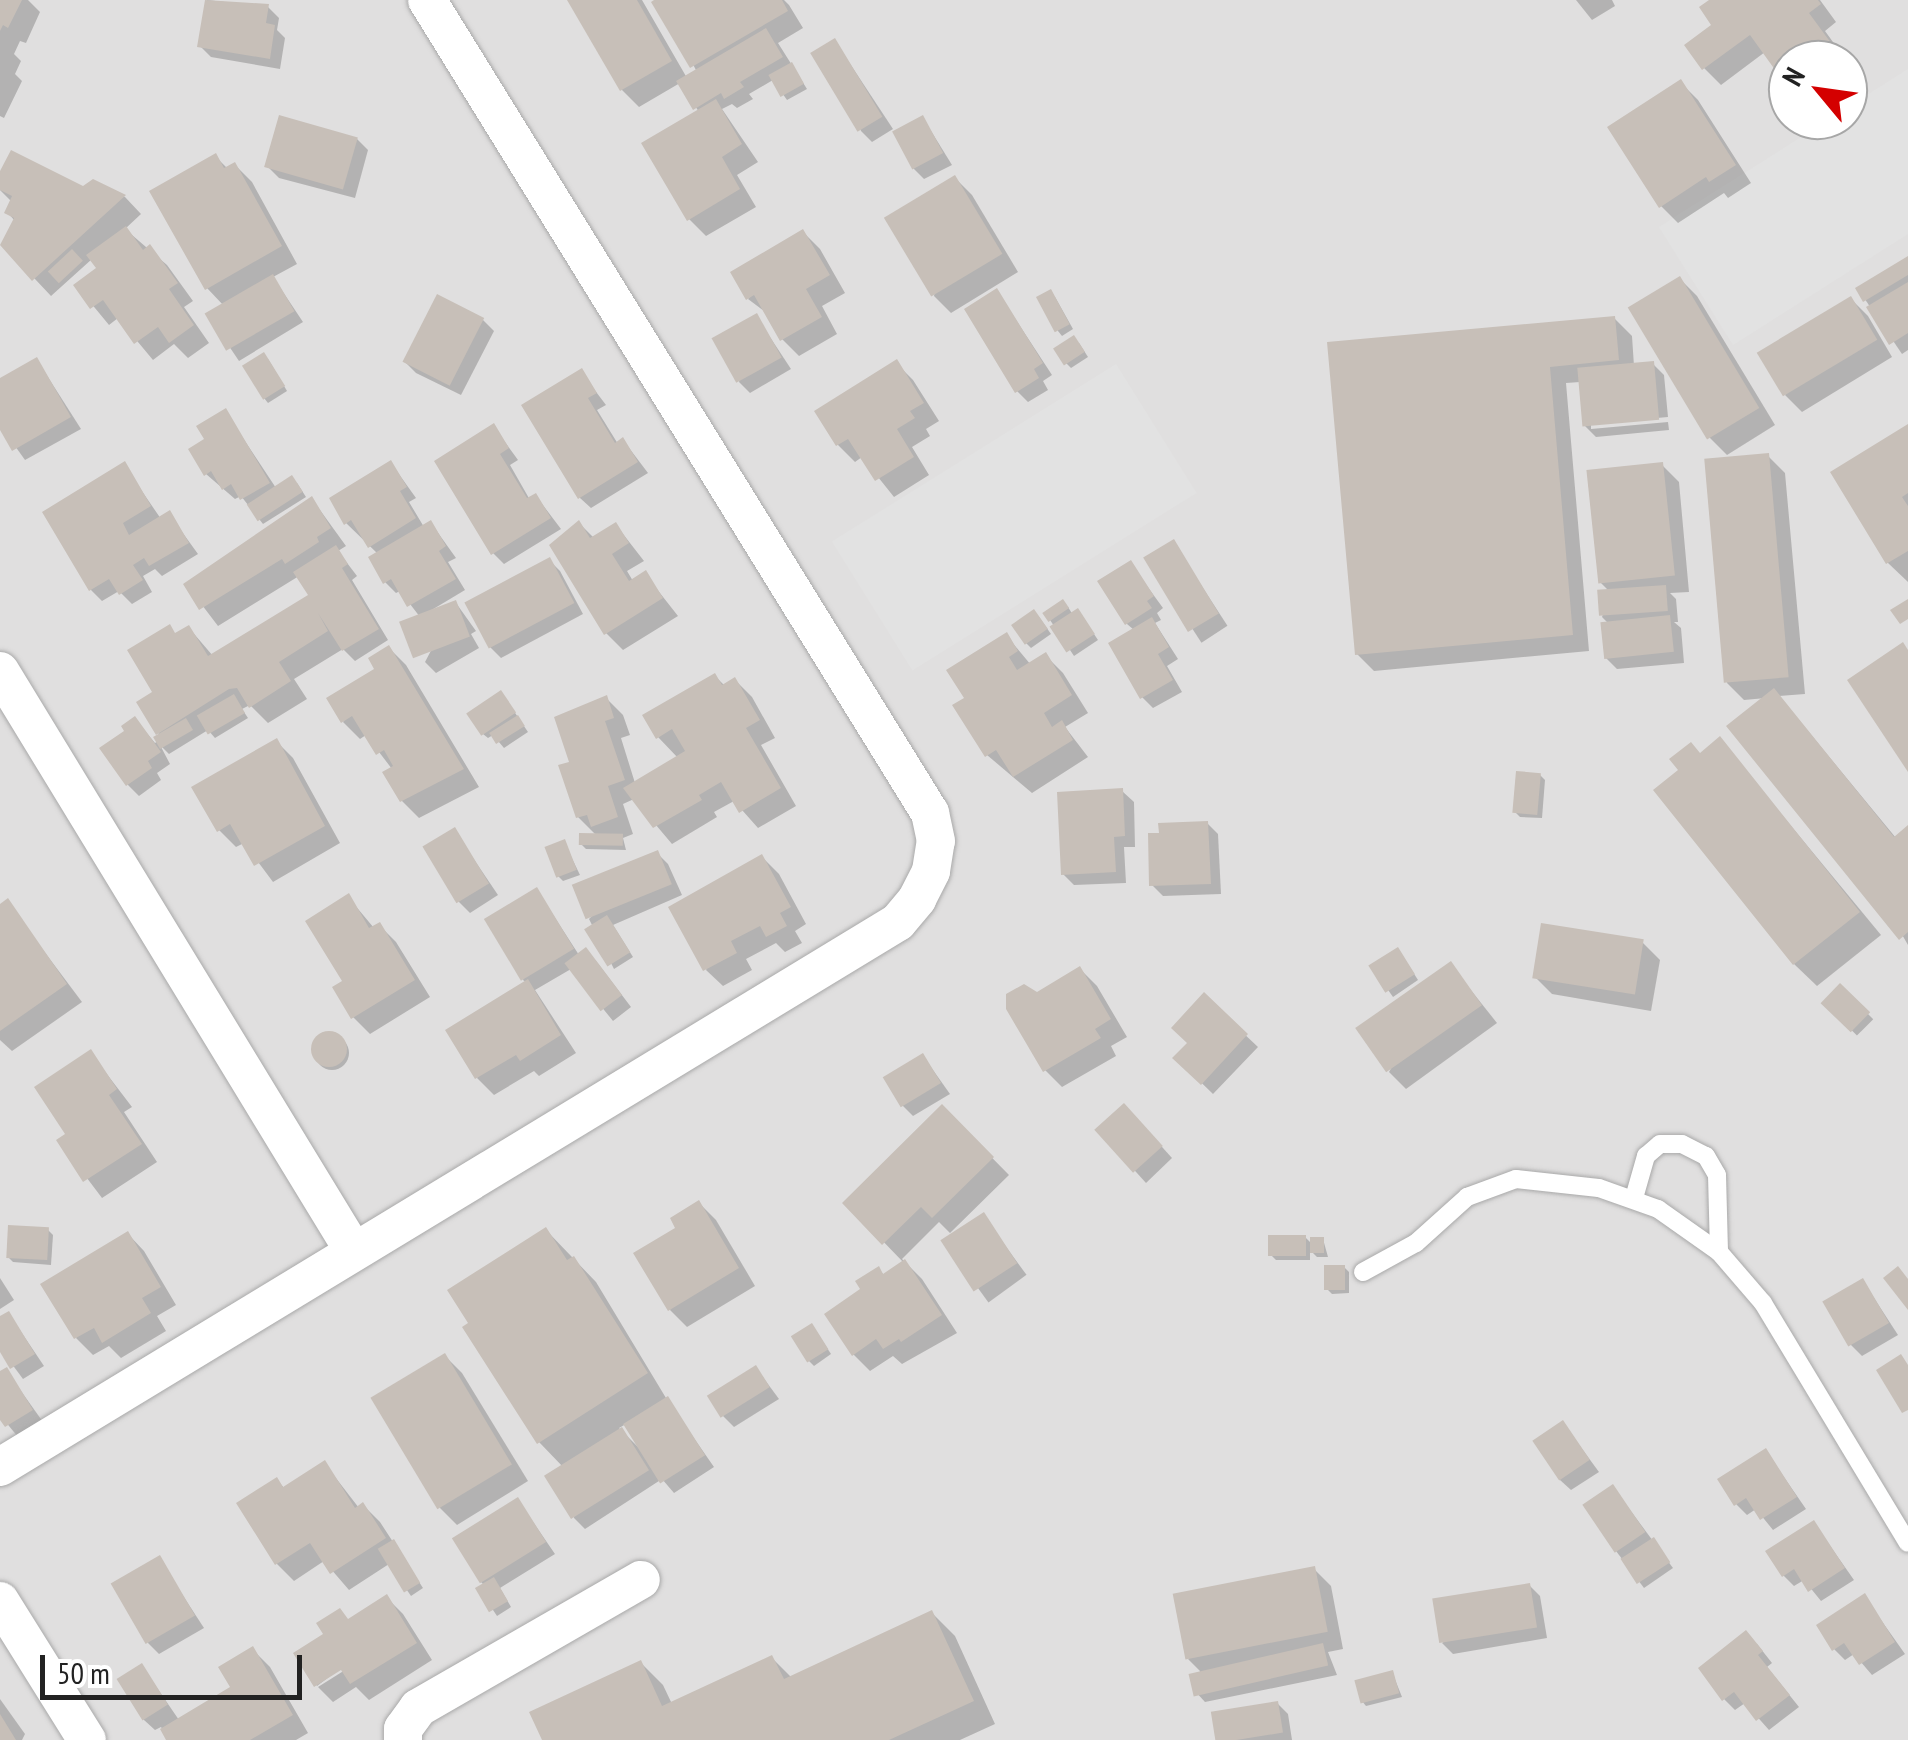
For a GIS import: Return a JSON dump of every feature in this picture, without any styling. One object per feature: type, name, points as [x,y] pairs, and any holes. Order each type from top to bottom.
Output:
[{"type":"street","points":[[0,1467],[898,922],[917,900],[931,871],[936,842],[930,813],[427,0]]},
{"type":"street","points":[[0,671],[352,1250]]},
{"type":"street","points":[[403,1740],[403,1729],[418,1708],[640,1580]]},
{"type":"street","points":[[0,1601],[87,1740]]},
{"type":"lane","points":[[1634,1198],[1646,1156],[1660,1144],[1682,1144],[1706,1156],[1717,1175],[1719,1252]]},
{"type":"lane","points":[[1363,1272],[1416,1244],[1468,1197],[1492,1185],[1516,1179],[1550,1182],[1598,1188],[1634,1198],[1686,1224],[1719,1252],[1763,1303],[1908,1543]]},
{"type":"shaded area","points":[[0,0],[1908,0],[1908,1740],[0,1740]]},
{"type":"shaded area","points":[[1908,69],[1908,234],[1733,345],[1659,227],[1796,140],[1868,140],[1868,94]]},
{"type":"shaded area","points":[[1116,364],[1197,493],[912,670],[832,542]]},
{"type":"building","points":[[0,0],[22,0],[8,28],[3,25],[0,31]]},
{"type":"building","points":[[205,0],[269,4],[266,23],[275,25],[270,59],[197,47]]},
{"type":"building","points":[[567,0],[637,0],[672,61],[620,91]]},
{"type":"building","points":[[782,0],[788,11],[690,68],[651,2]]},
{"type":"building","points":[[1709,0],[1818,0],[1821,4],[1809,13],[1829,40],[1768,40],[1768,60],[1750,35],[1702,70],[1684,45],[1711,25],[1699,7]]},
{"type":"building","points":[[766,28],[783,57],[740,82],[744,87],[724,99],[721,93],[693,110],[676,81]]},
{"type":"building","points":[[835,38],[882,117],[858,132],[810,53]]},
{"type":"building","points":[[792,62],[804,84],[781,97],[768,75]]},
{"type":"building","points":[[1681,79],[1736,165],[1709,182],[1706,177],[1659,208],[1607,127]]},
{"type":"building","points":[[716,99],[742,144],[722,157],[740,189],[687,221],[641,143]]},
{"type":"building","points":[[279,115],[358,138],[343,190],[264,167]]},
{"type":"building","points":[[923,115],[943,153],[912,169],[892,131]]},
{"type":"building","points":[[11,150],[83,186],[93,179],[126,195],[32,281],[0,245],[14,218],[4,213],[12,196],[0,190],[0,171]]},
{"type":"building","points":[[216,153],[224,168],[235,162],[282,246],[205,290],[149,191]]},
{"type":"building","points":[[955,175],[1002,254],[931,297],[884,218]]},
{"type":"building","points":[[126,226],[143,250],[150,244],[178,283],[169,289],[194,325],[169,343],[158,327],[134,344],[103,300],[90,309],[73,285],[96,268],[86,255]]},
{"type":"building","points":[[803,229],[830,275],[806,289],[822,317],[780,341],[754,295],[746,300],[730,272]]},
{"type":"building","points":[[72,249],[83,261],[59,283],[48,272]]},
{"type":"building","points":[[1908,256],[1908,275],[1863,302],[1855,288]]},
{"type":"building","points":[[273,274],[294,311],[226,351],[205,314]]},
{"type":"building","points":[[1680,276],[1759,408],[1707,439],[1628,307]]},
{"type":"building","points":[[1908,282],[1908,333],[1889,345],[1866,307]]},
{"type":"building","points":[[997,288],[1043,363],[1034,369],[1039,378],[1015,393],[964,309]]},
{"type":"building","points":[[1051,289],[1070,324],[1055,332],[1036,297]]},
{"type":"building","points":[[437,294],[484,318],[450,386],[402,362]]},
{"type":"building","points":[[1851,296],[1877,340],[1783,396],[1757,353]]},
{"type":"building","points":[[757,313],[782,358],[736,383],[712,338]]},
{"type":"building","points":[[1615,316],[1619,360],[1550,367],[1573,635],[1355,655],[1327,342]]},
{"type":"building","points":[[1074,335],[1085,352],[1064,365],[1053,349]]},
{"type":"building","points":[[264,352],[285,386],[263,400],[242,366]]},
{"type":"building","points":[[37,357],[71,417],[12,451],[0,430],[0,378]]},
{"type":"building","points":[[897,359],[924,403],[910,411],[915,418],[897,429],[914,457],[875,481],[848,439],[836,446],[814,411]]},
{"type":"building","points":[[1654,361],[1659,420],[1582,426],[1577,368]]},
{"type":"building","points":[[582,368],[597,393],[588,398],[615,443],[623,437],[638,462],[578,499],[521,405]]},
{"type":"building","points":[[226,408],[270,483],[240,500],[231,484],[222,490],[211,471],[204,476],[188,449],[204,439],[196,426]]},
{"type":"building","points":[[494,423],[509,448],[500,454],[527,498],[536,493],[551,518],[491,555],[434,461]]},
{"type":"building","points":[[1908,424],[1908,493],[1902,497],[1908,506],[1908,551],[1886,564],[1830,472]]},
{"type":"building","points":[[1769,453],[1789,677],[1724,683],[1704,459]]},
{"type":"building","points":[[391,460],[407,487],[400,491],[416,518],[368,548],[351,520],[344,525],[329,498]]},
{"type":"building","points":[[125,461],[151,506],[123,523],[129,535],[170,510],[189,543],[149,566],[144,558],[133,565],[143,580],[119,595],[109,579],[89,591],[42,512]]},
{"type":"building","points":[[1663,462],[1675,575],[1598,583],[1586,470]]},
{"type":"building","points":[[292,475],[303,492],[258,521],[247,504]]},
{"type":"building","points":[[312,496],[331,528],[317,537],[319,542],[285,564],[282,559],[199,610],[183,584]]},
{"type":"building","points":[[431,520],[446,546],[439,551],[456,579],[407,607],[391,579],[383,584],[368,557]]},
{"type":"building","points":[[579,520],[590,538],[616,522],[629,543],[612,554],[629,581],[646,570],[663,598],[604,635],[549,545]]},
{"type":"building","points":[[1174,539],[1219,614],[1188,632],[1143,558]]},
{"type":"building","points":[[336,545],[348,564],[342,568],[379,629],[342,651],[318,613],[328,631],[279,662],[291,681],[249,708],[237,688],[229,689],[156,735],[136,702],[152,692],[127,650],[170,624],[175,633],[189,625],[208,656],[308,595],[293,572]]},
{"type":"building","points":[[550,557],[574,603],[489,648],[464,603]]},
{"type":"building","points":[[1131,560],[1154,596],[1147,601],[1152,608],[1125,625],[1097,581]]},
{"type":"building","points":[[1666,585],[1668,611],[1599,616],[1597,590]]},
{"type":"building","points":[[1063,599],[1069,608],[1048,622],[1042,613]]},
{"type":"building","points":[[1908,599],[1908,619],[1900,624],[1890,610]]},
{"type":"building","points":[[456,600],[470,636],[413,658],[399,622]]},
{"type":"building","points":[[1078,608],[1095,634],[1066,653],[1049,627]]},
{"type":"building","points":[[1034,609],[1048,629],[1025,645],[1011,625]]},
{"type":"building","points":[[1670,615],[1674,652],[1604,659],[1600,622]]},
{"type":"building","points":[[1152,617],[1169,647],[1158,654],[1173,680],[1140,699],[1108,643]]},
{"type":"building","points":[[1007,632],[1018,651],[1009,657],[1017,670],[1046,652],[1072,695],[1044,713],[1052,727],[1062,720],[1073,740],[1013,777],[996,750],[985,757],[952,705],[964,698],[946,670]]},
{"type":"building","points":[[1903,642],[1908,650],[1908,772],[1847,680]]},
{"type":"building","points":[[389,645],[464,769],[400,802],[382,772],[393,766],[384,750],[376,755],[352,716],[341,723],[326,698],[374,669],[368,658]]},
{"type":"building","points":[[715,673],[722,685],[735,677],[760,720],[746,728],[781,788],[739,813],[721,782],[699,795],[702,800],[653,828],[623,788],[685,751],[672,729],[656,739],[642,715]]},
{"type":"building","points":[[1774,688],[1894,837],[1908,825],[1908,932],[1899,940],[1726,726]]},
{"type":"building","points":[[501,690],[516,712],[481,736],[466,713]]},
{"type":"building","points":[[234,694],[245,713],[208,735],[197,716]]},
{"type":"building","points":[[607,695],[614,718],[605,721],[625,780],[608,786],[618,817],[591,827],[587,815],[576,818],[558,765],[569,762],[554,717]]},
{"type":"building","points":[[518,715],[525,726],[496,744],[489,733]]},
{"type":"building","points":[[135,716],[161,752],[148,761],[152,768],[126,786],[99,748],[124,731],[121,726]]},
{"type":"building","points":[[186,718],[193,730],[160,749],[153,737]]},
{"type":"building","points":[[1720,736],[1860,912],[1793,965],[1653,790],[1678,770],[1669,759],[1691,742],[1700,753]]},
{"type":"building","points":[[277,738],[325,826],[254,866],[230,824],[217,832],[191,787]]},
{"type":"building","points":[[1516,771],[1541,773],[1537,815],[1512,813]]},
{"type":"building","points":[[1123,788],[1125,836],[1114,837],[1116,872],[1061,875],[1057,792]]},
{"type":"building","points":[[1208,821],[1211,884],[1149,886],[1148,833],[1159,833],[1158,823]]},
{"type":"building","points":[[455,827],[489,884],[456,903],[422,847]]},
{"type":"building","points":[[579,833],[623,834],[623,846],[579,845]]},
{"type":"building","points":[[565,839],[577,870],[556,878],[544,847]]},
{"type":"building","points":[[658,850],[672,884],[586,919],[572,885]]},
{"type":"building","points":[[762,854],[791,907],[780,913],[787,926],[766,937],[760,926],[731,941],[737,953],[703,971],[668,907]]},
{"type":"building","points":[[537,887],[574,949],[521,981],[484,919]]},
{"type":"building","points":[[349,893],[369,928],[380,922],[415,980],[351,1019],[332,987],[342,981],[305,921]]},
{"type":"building","points":[[8,898],[67,984],[0,1031],[0,904]]},
{"type":"building","points":[[607,915],[630,952],[607,967],[584,929]]},
{"type":"building","points":[[1541,923],[1644,939],[1635,995],[1532,978]]},
{"type":"building","points":[[586,947],[622,995],[601,1011],[564,963]]},
{"type":"building","points":[[1398,947],[1415,974],[1385,993],[1368,966]]},
{"type":"building","points":[[1451,961],[1482,1005],[1386,1072],[1355,1028]]},
{"type":"building","points":[[1080,966],[1111,1019],[1095,1029],[1101,1038],[1043,1072],[1006,1009],[1006,994],[1024,984],[1037,992]]},
{"type":"building","points":[[528,979],[561,1035],[520,1061],[516,1055],[475,1079],[445,1030]]},
{"type":"building","points":[[1840,983],[1870,1012],[1851,1032],[1821,1003]]},
{"type":"building","points":[[1204,992],[1248,1034],[1201,1085],[1172,1058],[1187,1043],[1171,1028]]},
{"type":"building","points":[[329,1031],[342,1036],[347,1049],[342,1062],[329,1067],[316,1062],[311,1049],[316,1036]]},
{"type":"building","points":[[91,1049],[117,1089],[109,1095],[142,1144],[83,1182],[56,1140],[65,1134],[34,1087]]},
{"type":"building","points":[[923,1053],[941,1083],[901,1107],[883,1077]]},
{"type":"building","points":[[1124,1103],[1163,1146],[1133,1173],[1094,1130]]},
{"type":"building","points":[[942,1104],[994,1157],[932,1218],[921,1207],[882,1245],[842,1203]]},
{"type":"building","points":[[699,1200],[739,1268],[668,1311],[633,1253],[675,1228],[670,1218]]},
{"type":"building","points":[[984,1212],[1017,1263],[974,1291],[940,1240]]},
{"type":"building","points":[[8,1225],[49,1227],[47,1260],[6,1258]]},
{"type":"building","points":[[546,1227],[567,1260],[574,1256],[648,1373],[537,1444],[462,1327],[468,1323],[447,1290]]},
{"type":"building","points":[[128,1231],[161,1287],[142,1298],[151,1313],[102,1343],[94,1328],[74,1339],[40,1284]]},
{"type":"building","points":[[1268,1235],[1306,1235],[1306,1256],[1268,1256]]},
{"type":"building","points":[[1310,1237],[1324,1237],[1324,1253],[1310,1253]]},
{"type":"building","points":[[905,1259],[942,1315],[901,1342],[899,1339],[883,1349],[876,1339],[852,1356],[824,1314],[860,1289],[855,1281],[879,1266],[883,1274]]},
{"type":"building","points":[[1324,1265],[1345,1265],[1345,1290],[1324,1290]]},
{"type":"building","points":[[1898,1266],[1908,1279],[1908,1310],[1883,1278]]},
{"type":"building","points":[[1863,1278],[1889,1323],[1848,1347],[1822,1302]]},
{"type":"building","points":[[9,1311],[35,1354],[10,1369],[0,1352],[0,1316]]},
{"type":"building","points":[[812,1323],[828,1349],[807,1363],[791,1336]]},
{"type":"building","points":[[445,1353],[512,1464],[437,1509],[370,1398]]},
{"type":"building","points":[[1901,1354],[1908,1365],[1908,1410],[1902,1413],[1876,1370]]},
{"type":"building","points":[[756,1365],[770,1387],[721,1418],[707,1396]]},
{"type":"building","points":[[7,1367],[33,1410],[5,1427],[0,1420],[0,1371]]},
{"type":"building","points":[[668,1396],[705,1455],[660,1483],[623,1424]]},
{"type":"building","points":[[1563,1420],[1590,1460],[1559,1480],[1532,1441]]},
{"type":"building","points":[[622,1427],[649,1470],[571,1519],[544,1476]]},
{"type":"building","points":[[1766,1448],[1797,1497],[1760,1520],[1746,1498],[1734,1506],[1717,1479]]},
{"type":"building","points":[[325,1460],[355,1508],[363,1502],[386,1538],[330,1574],[310,1543],[275,1565],[236,1503],[277,1477],[283,1487]]},
{"type":"building","points":[[1613,1484],[1645,1532],[1615,1553],[1582,1505]]},
{"type":"building","points":[[518,1497],[546,1542],[480,1583],[452,1538]]},
{"type":"building","points":[[1814,1520],[1845,1568],[1808,1592],[1794,1569],[1782,1577],[1765,1551]]},
{"type":"building","points":[[1654,1537],[1670,1562],[1637,1584],[1620,1559]]},
{"type":"building","points":[[394,1539],[420,1583],[404,1593],[378,1549]]},
{"type":"building","points":[[160,1555],[195,1616],[146,1644],[111,1584]]},
{"type":"building","points":[[1315,1566],[1328,1632],[1185,1659],[1173,1594]]},
{"type":"building","points":[[494,1577],[508,1601],[489,1612],[475,1588]]},
{"type":"building","points":[[1530,1583],[1537,1627],[1439,1643],[1432,1598]]},
{"type":"building","points":[[1865,1593],[1895,1642],[1859,1665],[1844,1643],[1832,1651],[1816,1625]]},
{"type":"building","points":[[387,1594],[417,1643],[350,1684],[341,1670],[314,1687],[293,1653],[323,1634],[316,1623],[340,1608],[348,1619]]},
{"type":"building","points":[[932,1610],[974,1701],[889,1740],[542,1740],[529,1712],[641,1660],[662,1706],[772,1655],[784,1679]]},
{"type":"building","points":[[1746,1630],[1763,1651],[1758,1655],[1790,1695],[1756,1721],[1734,1692],[1722,1701],[1698,1668]]},
{"type":"building","points":[[1323,1643],[1328,1665],[1194,1696],[1189,1674]]},
{"type":"building","points":[[253,1646],[293,1715],[250,1740],[166,1740],[160,1729],[230,1687],[218,1667]]},
{"type":"building","points":[[142,1663],[168,1705],[143,1720],[117,1679]]},
{"type":"building","points":[[1393,1670],[1399,1693],[1361,1704],[1354,1680]]},
{"type":"building","points":[[1278,1701],[1283,1733],[1215,1740],[1211,1712]]},
{"type":"building","points":[[0,1714],[16,1740],[0,1740]]}]
